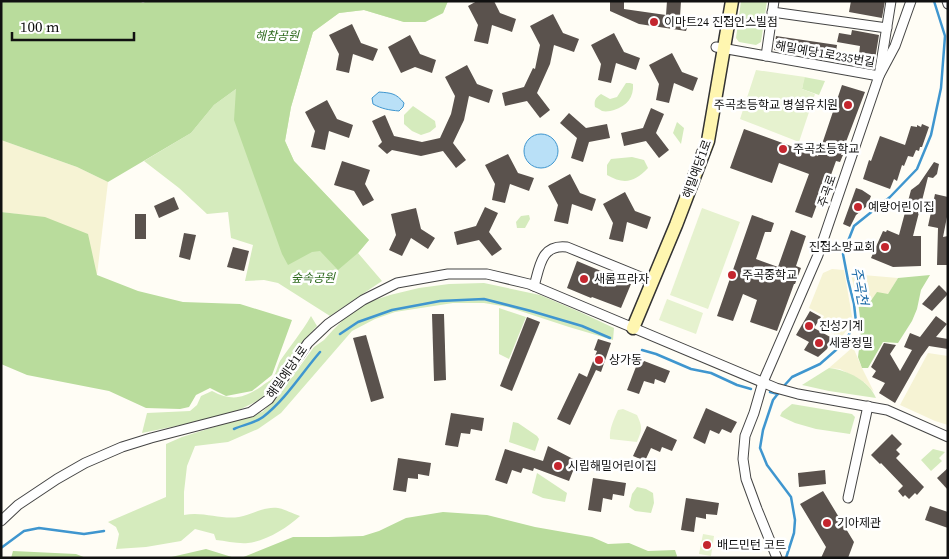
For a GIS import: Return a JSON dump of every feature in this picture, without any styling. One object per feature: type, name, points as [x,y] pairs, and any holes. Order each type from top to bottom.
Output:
[{"type":"street","name":"해밀예당1로","points":[[721,47],[724,1]]},
{"type":"street","name":"해밀예당1로","points":[[633,328],[630,319],[650,281],[702,138],[732,1]]},
{"type":"street","name":"해밀예당1로235번길","points":[[766,56],[774,1]]},
{"type":"street","name":"주곡로","points":[[777,558],[746,479],[742,459],[745,436],[754,414],[763,382],[818,255],[879,76],[891,1]]},
{"type":"street","points":[[879,76],[895,46],[911,1]]},
{"type":"street","points":[[772,12],[887,28]]},
{"type":"street","name":"해밀예당1로235번길","points":[[721,47],[879,76]]},
{"type":"street","points":[[534,286],[541,261],[546,252],[557,246],[567,247],[650,281]]},
{"type":"street","name":"해밀예당1로","points":[[1,521],[18,505],[57,478],[85,463],[144,440],[251,412],[269,399],[308,342],[328,324],[363,300],[397,283],[448,274],[487,274],[534,286],[633,328]]},
{"type":"street","points":[[633,328],[776,388],[798,394],[887,410],[948,437]]},
{"type":"street","points":[[848,498],[868,406]]},
{"type":"shaded area","points":[[1,140],[77,167],[108,182],[97,275],[17,214],[1,212]]},
{"type":"shaded area","points":[[832,269],[844,270],[853,322],[837,343],[834,334],[819,326],[824,316],[809,308],[823,273]]},
{"type":"shaded area","points":[[850,271],[863,275],[898,278],[888,294],[870,302],[858,302]]},
{"type":"shaded area","points":[[853,347],[874,392],[864,382],[840,369],[829,368]]},
{"type":"shaded area","points":[[928,353],[948,356],[948,425],[900,405]]},
{"type":"green space","name":"해참공원","points":[[1,1],[139,1],[143,3],[147,1],[448,1],[443,13],[425,22],[404,22],[364,10],[339,13],[313,32],[291,107],[285,141],[294,161],[369,240],[358,253],[338,270],[320,251],[312,252],[288,265],[282,254],[234,120],[236,89],[214,105],[191,133],[108,182],[77,167],[1,140]]},
{"type":"green space","points":[[253,1],[448,1],[443,13],[425,22],[404,22],[364,10],[339,13],[313,32],[291,107],[285,141],[294,161],[369,240],[358,253],[382,281],[330,316],[278,283],[264,280],[245,281],[253,245],[231,238],[228,212],[207,214],[179,188],[144,161],[191,133],[214,105],[236,89]]},
{"type":"green space","points":[[741,1],[767,1],[761,42],[756,45],[739,42],[736,38]]},
{"type":"green space","points":[[756,70],[805,77],[802,89],[815,94],[799,142],[740,119]]},
{"type":"green space","points":[[804,77],[825,81],[819,95],[802,89]]},
{"type":"green space","points":[[626,83],[633,84],[633,89],[631,97],[623,106],[607,111],[602,111],[595,107],[595,100],[599,95],[601,94],[610,99],[617,97]]},
{"type":"green space","points":[[413,106],[435,121],[436,127],[430,132],[421,135],[412,131],[404,124],[404,115]]},
{"type":"green space","points":[[677,122],[684,128],[681,144],[673,133]]},
{"type":"green space","points":[[632,157],[644,160],[648,168],[634,179],[624,181],[607,175],[607,165],[611,159]]},
{"type":"green space","points":[[702,208],[740,222],[708,309],[670,295]]},
{"type":"green space","points":[[1,212],[45,217],[88,234],[97,275],[138,291],[183,302],[240,304],[292,320],[272,375],[252,391],[226,396],[210,388],[196,395],[189,407],[180,409],[146,408],[109,391],[27,375],[1,364]]},
{"type":"green space","points":[[529,215],[530,219],[525,228],[517,228],[516,222],[521,216]]},
{"type":"green space","points":[[930,275],[921,290],[912,321],[898,343],[883,342],[868,368],[862,368],[858,357],[861,325],[858,302],[870,302],[877,292],[888,294],[898,278]]},
{"type":"green space","points":[[484,283],[540,295],[580,312],[614,328],[613,340],[508,307],[484,303],[453,303],[395,312],[375,319],[352,331],[281,413],[258,429],[228,442],[195,446],[187,466],[184,515],[198,514],[232,518],[273,508],[300,516],[276,533],[255,542],[236,543],[216,540],[214,534],[195,529],[181,541],[146,547],[116,549],[119,534],[116,527],[108,522],[166,497],[166,444],[182,437],[262,412],[276,399],[314,347],[324,340],[347,316],[366,303],[419,288],[449,284]]},
{"type":"green space","points":[[667,299],[703,313],[696,334],[659,320]]},
{"type":"green space","points":[[499,308],[526,317],[509,359],[499,354]]},
{"type":"green space","points":[[311,316],[317,326],[300,345],[271,389],[259,400],[220,417],[142,433],[147,413],[190,411],[197,405],[201,396],[212,391],[226,397],[244,396],[271,380],[280,361]]},
{"type":"green space","points":[[829,368],[857,377],[868,386],[876,398],[802,385]]},
{"type":"green space","points":[[792,404],[852,414],[855,417],[850,434],[816,429],[780,416]]},
{"type":"green space","points":[[623,409],[637,415],[639,419],[641,429],[637,442],[610,439],[611,428],[618,410]]},
{"type":"green space","points":[[513,422],[518,423],[537,436],[539,439],[535,451],[509,442]]},
{"type":"green space","points":[[933,449],[945,452],[939,458],[942,461],[931,471],[921,460]]},
{"type":"green space","points":[[537,473],[567,493],[565,502],[543,498],[532,493]]},
{"type":"green space","points":[[637,487],[653,493],[654,503],[651,513],[635,511],[629,507],[632,494]]},
{"type":"green space","points":[[443,512],[487,515],[535,527],[592,537],[608,544],[629,543],[648,551],[675,550],[677,556],[676,558],[241,558],[293,537],[363,536],[379,531],[406,518]]},
{"type":"green space","name":"배드민턴 코트","points":[[703,534],[714,536],[711,556],[699,554]]},
{"type":"green space","points":[[206,549],[235,558],[167,558]]},
{"type":"green space","points":[[13,551],[76,554],[86,558],[11,558]]},
{"type":"water","points":[[379,92],[396,95],[404,103],[403,107],[399,111],[373,104],[372,98]]},
{"type":"water","points":[[541,134],[553,139],[558,151],[553,163],[541,168],[529,163],[524,151],[529,139]]},
{"type":"building","points":[[477,1],[494,1],[500,13],[516,19],[512,32],[492,25],[488,44],[474,41],[478,25],[468,6]]},
{"type":"building","points":[[610,1],[624,1],[624,9],[666,15],[667,1],[681,1],[680,17],[690,18],[686,31],[639,24],[610,11]]},
{"type":"building","points":[[851,1],[885,1],[882,18],[849,12]]},
{"type":"building","points":[[553,14],[563,33],[579,39],[574,52],[554,45],[550,64],[537,93],[550,110],[540,118],[527,101],[505,106],[502,93],[524,87],[533,68],[535,69],[540,45],[530,26]]},
{"type":"building","points":[[352,24],[361,43],[378,49],[373,61],[353,54],[349,73],[336,70],[339,54],[329,35]]},
{"type":"building","points":[[852,30],[879,35],[874,65],[858,62],[860,46],[837,42],[839,33],[851,35]]},
{"type":"building","points":[[614,33],[624,52],[640,58],[636,70],[616,63],[611,83],[598,80],[601,64],[591,45]]},
{"type":"building","points":[[410,35],[420,54],[436,60],[432,73],[415,67],[401,73],[388,47]]},
{"type":"building","points":[[776,36],[837,45],[835,59],[774,50]]},
{"type":"building","points":[[672,53],[682,72],[698,78],[693,91],[674,83],[669,103],[656,100],[659,84],[649,65]]},
{"type":"building","points":[[467,65],[477,84],[493,90],[489,103],[469,96],[464,120],[453,143],[466,160],[456,168],[443,151],[421,156],[392,150],[387,154],[378,146],[382,142],[372,121],[385,115],[394,136],[422,142],[440,138],[451,114],[455,96],[445,77]]},
{"type":"building","name":"주곡초등학교","points":[[842,85],[865,92],[841,155],[843,155],[840,162],[836,161],[823,197],[820,196],[812,218],[795,212],[809,174],[779,163],[772,183],[730,168],[744,129],[818,156]]},
{"type":"building","points":[[327,100],[337,119],[353,125],[349,138],[329,131],[325,150],[311,147],[315,131],[305,112]]},
{"type":"building","points":[[651,108],[664,114],[656,133],[669,150],[659,158],[646,141],[624,146],[621,133],[643,128]]},
{"type":"building","points":[[569,113],[586,128],[607,124],[610,138],[589,142],[583,162],[571,158],[577,138],[560,123]]},
{"type":"building","points":[[922,124],[929,127],[922,147],[920,147],[919,151],[916,150],[913,157],[908,156],[904,166],[902,165],[897,181],[894,179],[890,189],[863,179],[880,136],[905,145],[911,126],[917,127],[917,125],[921,127]]},
{"type":"building","points":[[508,154],[518,173],[534,178],[529,191],[510,184],[505,203],[492,200],[495,184],[485,165]]},
{"type":"building","points":[[342,161],[370,170],[365,184],[374,200],[363,206],[354,191],[334,185]]},
{"type":"building","points":[[934,162],[939,164],[937,174],[933,178],[928,177],[913,236],[921,236],[921,266],[893,267],[871,258],[883,231],[886,232],[887,230],[899,235],[911,190],[919,184]]},
{"type":"building","points":[[570,174],[580,193],[596,199],[592,211],[572,204],[568,224],[554,221],[558,205],[548,186]]},
{"type":"building","name":"예랑어린이집","points":[[856,188],[871,196],[867,206],[856,215],[850,227],[843,224]]},
{"type":"building","points":[[625,192],[635,211],[651,217],[647,229],[627,222],[623,242],[609,239],[613,223],[603,204]]},
{"type":"building","points":[[935,194],[948,197],[948,212],[943,237],[948,236],[948,265],[937,265],[938,228],[928,226]]},
{"type":"building","points":[[174,197],[179,209],[159,218],[154,206]]},
{"type":"building","points":[[485,207],[498,213],[489,232],[502,249],[492,256],[479,240],[457,245],[454,232],[476,226]]},
{"type":"building","points":[[416,208],[421,229],[435,238],[428,249],[411,238],[402,256],[389,250],[396,235],[391,214]]},
{"type":"building","points":[[135,214],[146,214],[146,239],[135,239]]},
{"type":"building","name":"주곡중학교","points":[[752,215],[774,223],[771,232],[765,232],[756,259],[778,267],[791,230],[806,236],[796,266],[801,268],[777,331],[750,322],[757,300],[743,294],[733,321],[717,316]]},
{"type":"building","points":[[184,233],[196,235],[190,260],[179,257]]},
{"type":"building","points":[[233,247],[249,251],[244,271],[227,267]]},
{"type":"building","points":[[577,261],[631,284],[621,308],[567,288]]},
{"type":"building","points":[[939,285],[948,294],[932,311],[922,304]]},
{"type":"building","points":[[810,311],[821,317],[814,328],[832,338],[827,349],[818,357],[804,350],[809,342],[796,335]]},
{"type":"building","points":[[432,314],[444,314],[446,380],[434,381]]},
{"type":"building","points":[[936,316],[947,324],[936,337],[948,339],[948,349],[929,346],[895,403],[879,393],[885,383],[872,377],[876,371],[871,367],[884,343],[896,345],[890,354],[900,371],[912,350],[904,347],[910,333],[920,337]]},
{"type":"building","points":[[527,317],[540,322],[512,391],[500,386]]},
{"type":"building","points":[[366,335],[384,398],[371,402],[353,338]]},
{"type":"building","points":[[598,339],[611,343],[601,372],[596,370],[570,425],[557,419],[579,373],[587,377],[597,351],[594,350]]},
{"type":"building","points":[[639,359],[670,371],[665,383],[655,379],[654,384],[644,381],[639,394],[627,390]]},
{"type":"building","points":[[706,408],[737,422],[731,433],[722,429],[719,434],[710,430],[705,444],[693,438]]},
{"type":"building","points":[[451,413],[484,418],[482,431],[471,429],[470,434],[461,433],[458,447],[445,445]]},
{"type":"building","points":[[647,426],[677,440],[672,451],[662,447],[660,452],[651,448],[645,461],[633,456]]},
{"type":"building","points":[[892,434],[902,444],[896,450],[900,454],[896,458],[924,487],[917,495],[915,493],[909,499],[905,495],[903,497],[898,491],[903,486],[871,455]]},
{"type":"building","points":[[548,446],[577,461],[569,481],[534,468],[533,471],[523,468],[521,473],[512,470],[507,484],[495,480],[505,449],[543,461]]},
{"type":"building","points":[[398,458],[431,463],[429,476],[418,474],[418,479],[408,478],[406,492],[393,490]]},
{"type":"building","points":[[948,468],[948,490],[937,478]]},
{"type":"building","points":[[825,470],[826,484],[799,487],[798,473]]},
{"type":"building","points":[[593,478],[626,483],[624,496],[613,494],[612,500],[603,498],[601,512],[588,510]]},
{"type":"building","name":"기아제관","points":[[823,491],[854,542],[848,558],[821,558],[826,547],[800,504]]},
{"type":"building","points":[[686,498],[719,503],[717,515],[706,514],[706,519],[696,517],[694,532],[681,530]]},
{"type":"building","points":[[930,506],[948,512],[948,528],[925,520]]},
{"type":"waterway","name":"주곡천","points":[[783,387],[792,377],[820,364],[844,343],[856,322],[843,254],[854,226],[890,197],[917,169],[931,135],[941,88],[945,36],[934,1]]},
{"type":"waterway","points":[[340,334],[358,322],[392,310],[440,301],[484,299],[582,326],[610,338]]},
{"type":"waterway","points":[[642,350],[691,369],[711,373],[751,389]]},
{"type":"waterway","points":[[234,429],[260,419],[271,410],[320,352]]},
{"type":"waterway","name":"주곡천","points":[[780,391],[773,400],[763,430],[760,448],[767,465],[791,497],[795,520],[794,533],[786,558]]},
{"type":"waterway","name":"주곡천","points":[[770,392],[778,394]]},
{"type":"waterway","points":[[1,548],[24,531],[39,528],[84,534],[104,531]]},
{"type":"place","name":"이마트24 진접인스빌점","points":[[654,22]]},
{"type":"place","name":"주곡초등학교 병설유치원","points":[[848,105]]},
{"type":"place","name":"주곡초등학교","points":[[783,149]]},
{"type":"place","name":"예랑어린이집","points":[[858,207]]},
{"type":"place","name":"진접소망교회","points":[[885,247]]},
{"type":"place","name":"주곡중학교","points":[[732,275]]},
{"type":"place","name":"새롬프라자","points":[[584,279]]},
{"type":"place","name":"진성기계","points":[[809,326]]},
{"type":"place","name":"세광정밀","points":[[819,343]]},
{"type":"place","name":"상가동","points":[[599,360]]},
{"type":"place","name":"시립해밀어린이집","points":[[558,466]]},
{"type":"place","name":"기아제관","points":[[827,523]]},
{"type":"place","name":"배드민턴 코트","points":[[707,545]]},
{"type":"park label","name":"숲속공원","points":[[313,278]]}]
